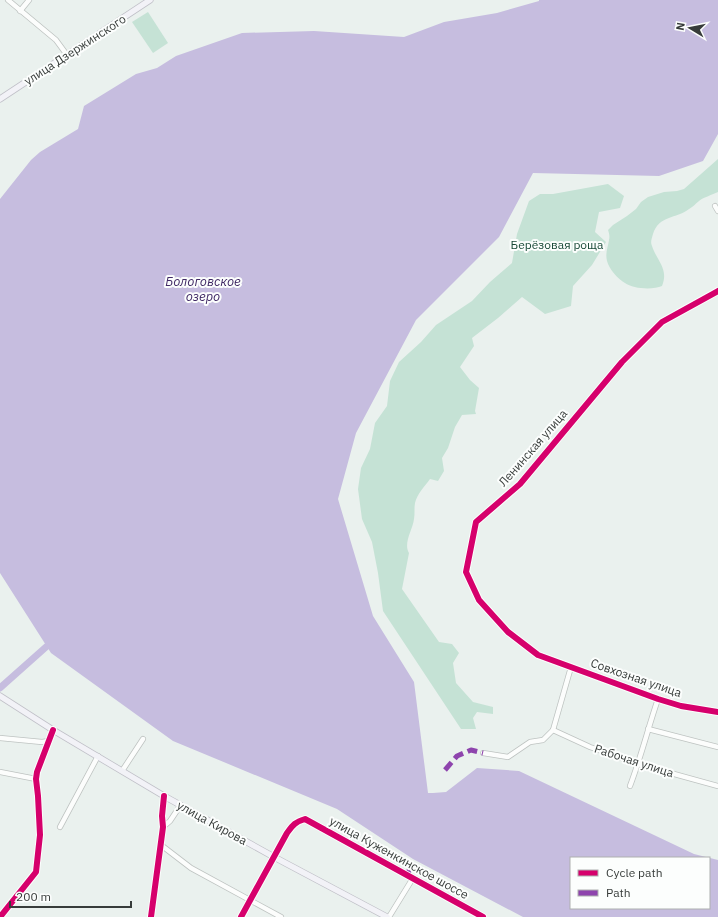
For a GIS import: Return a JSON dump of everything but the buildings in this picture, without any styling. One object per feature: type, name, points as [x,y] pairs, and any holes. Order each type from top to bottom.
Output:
[{"type":"main road","name":"улица Дзержинского","points":[[0,99],[150,0]]},
{"type":"main road","name":"улица Кирова","points":[[0,696],[53,730],[180,806],[388,917]]},
{"type":"street","points":[[8,0],[56,40],[67,55]]},
{"type":"street","points":[[20,11],[29,0]]},
{"type":"street","points":[[715,206],[718,212]]},
{"type":"street","name":"Ленинская улица","points":[[571,667],[538,655],[508,632],[479,600],[466,572],[476,522],[520,484],[622,362],[662,322],[718,291]]},
{"type":"street","points":[[483,753],[508,756],[530,742],[543,740],[553,730],[571,667]]},
{"type":"street","name":"Совхозная улица","points":[[571,667],[658,699],[681,706],[718,712]]},
{"type":"street","points":[[630,786],[658,699]]},
{"type":"street","points":[[648,729],[718,747]]},
{"type":"street","points":[[0,917],[36,872],[40,835],[36,779],[37,772],[53,730]]},
{"type":"street","name":"Рабочая улица","points":[[553,730],[590,747],[638,764],[718,786]]},
{"type":"street","points":[[0,738],[42,742],[49,741]]},
{"type":"street","points":[[122,771],[143,739]]},
{"type":"street","points":[[60,827],[98,756]]},
{"type":"street","points":[[0,772],[36,779]]},
{"type":"street","points":[[151,917],[163,827],[162,816],[164,796]]},
{"type":"street","points":[[163,827],[170,821],[180,806]]},
{"type":"street","name":"улица Куженкинское шоссе","points":[[274,857],[293,825],[305,819],[483,917]]},
{"type":"street","points":[[161,845],[191,868],[281,917]]},
{"type":"street","points":[[241,917],[274,857]]},
{"type":"street","points":[[388,917],[413,878]]},
{"type":"green space","points":[[148,12],[168,43],[153,53],[132,22]]},
{"type":"green space","name":"Берёзовая роща","points":[[718,159],[718,192],[706,197],[684,212],[659,223],[653,234],[651,244],[662,265],[664,275],[662,286],[654,288],[638,288],[622,281],[612,270],[606,258],[609,237],[608,230],[636,209],[641,202],[648,197],[664,192],[684,189]]},
{"type":"green space","name":"Берёзовая роща","points":[[608,184],[624,196],[620,208],[599,212],[595,232],[606,242],[592,265],[573,286],[571,306],[545,314],[522,297],[472,338],[474,346],[460,367],[470,380],[479,388],[475,411],[476,414],[462,415],[455,427],[448,448],[442,458],[444,471],[438,481],[430,479],[419,493],[415,503],[413,523],[407,545],[409,553],[402,589],[439,642],[452,644],[459,653],[453,663],[456,683],[473,702],[493,707],[493,714],[477,712],[473,718],[476,729],[461,729],[383,611],[372,542],[362,519],[358,489],[361,468],[370,449],[375,423],[387,406],[390,381],[399,362],[421,342],[436,325],[472,301],[490,282],[512,263],[517,234],[529,201],[540,194],[553,194]]},
{"type":"water","name":"Бологовское озеро","points":[[539,0],[718,0],[718,134],[703,161],[659,176],[533,173],[499,237],[416,320],[356,433],[338,499],[373,616],[414,682],[428,793],[446,792],[477,768],[519,771],[694,854],[706,857],[570,857],[570,909],[710,909],[710,858],[718,860],[718,917],[523,917],[413,859],[337,809],[173,741],[51,653],[0,573],[0,199],[31,160],[40,152],[78,129],[84,106],[136,74],[157,68],[176,56],[242,33],[314,31],[404,37],[444,22],[497,13]]},
{"type":"waterway","points":[[0,688],[46,647]]},
{"type":"marked path","points":[[445,770],[457,756],[471,750],[483,753]]},
{"type":"marked path","points":[[408,875],[411,862]]},
{"type":"cycle path","points":[[718,291],[662,322],[622,362],[520,484],[476,522],[466,572],[479,600],[508,632],[538,655],[658,699],[681,706],[718,712]]},
{"type":"cycle path","points":[[0,917],[36,872],[40,835],[36,779],[37,772],[53,730]]},
{"type":"cycle path","points":[[151,917],[163,827],[162,816],[164,796]]},
{"type":"cycle path","points":[[241,917],[287,833],[294,824],[305,819],[483,917]]}]
